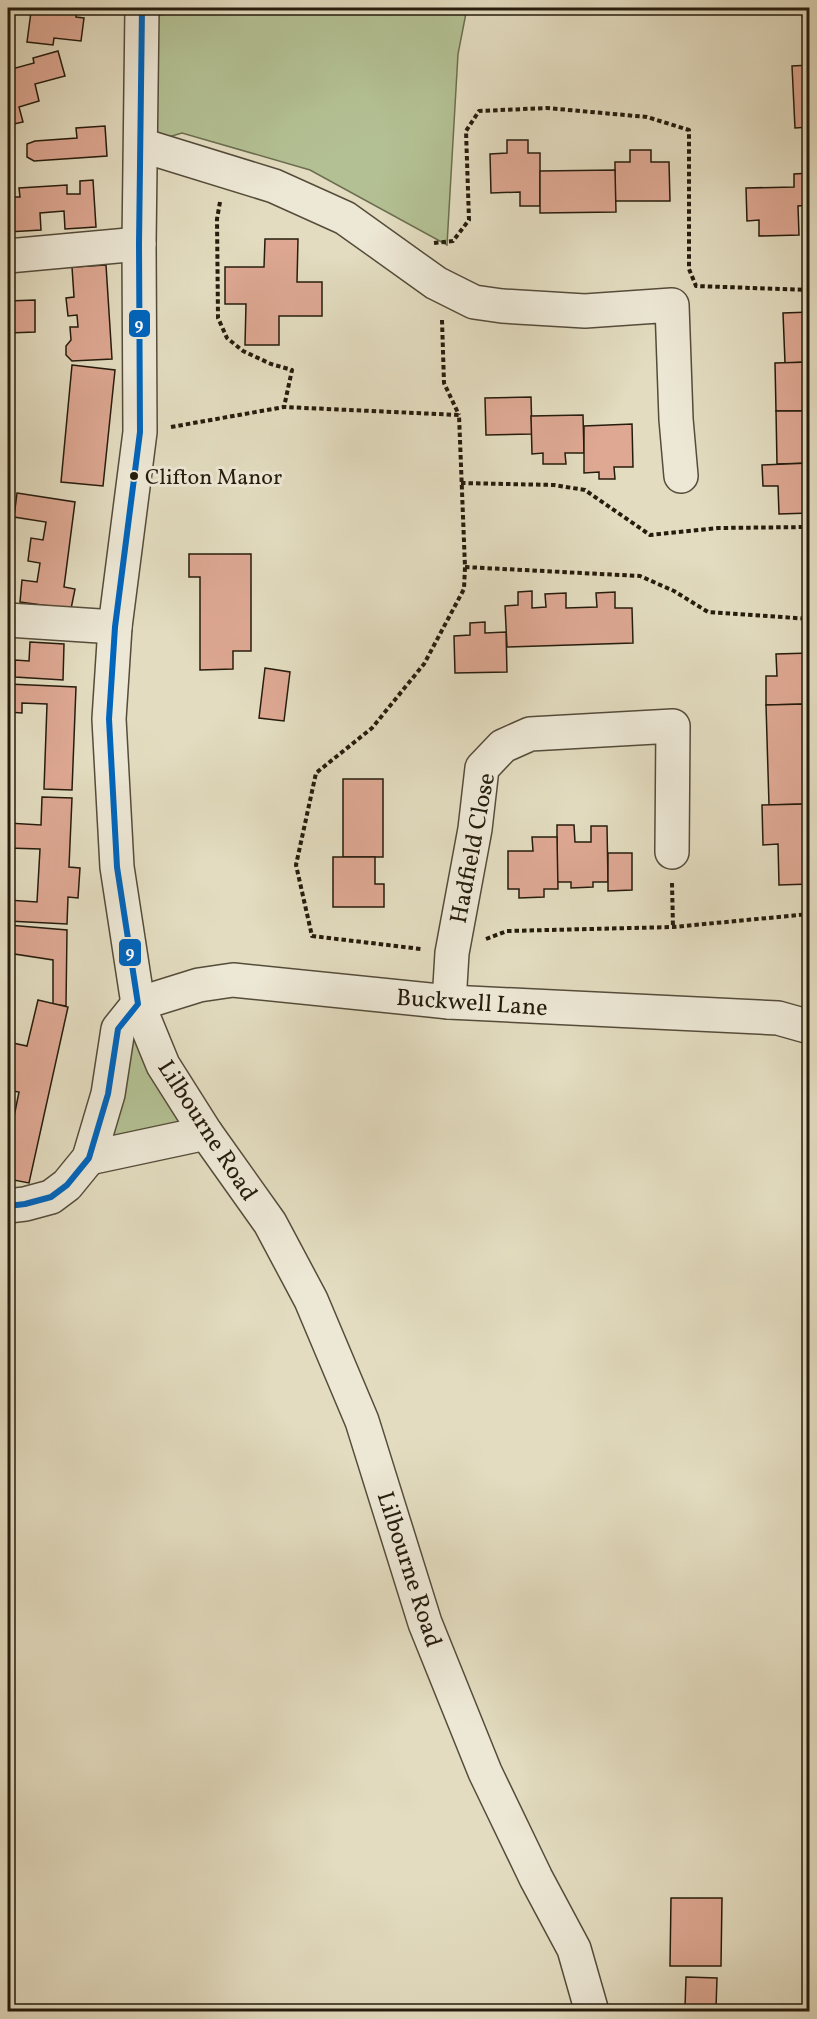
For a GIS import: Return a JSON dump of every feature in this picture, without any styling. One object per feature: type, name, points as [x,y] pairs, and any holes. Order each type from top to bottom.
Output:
[{"type":"street","name":"Lilbourne Road","points":[[142,8],[139,244],[140,432],[115,627],[109,719],[117,867],[138,1004],[163,1065],[206,1133],[270,1223],[311,1300],[362,1421],[425,1623],[485,1772],[536,1878],[574,1949],[592,2012]]},
{"type":"street","points":[[141,145],[274,186],[345,218],[406,262],[446,288],[474,302],[502,306],[585,310],[672,305],[676,419],[681,476]]},
{"type":"street","points":[[8,256],[139,244]]},
{"type":"street","points":[[8,620],[115,627]]},
{"type":"street","name":"Hadfield Close","points":[[449,1002],[452,953],[475,829],[482,768],[503,746],[530,734],[673,726],[672,852]]},
{"type":"street","name":"Buckwell Lane","points":[[138,1004],[199,985],[233,980],[449,1002],[778,1018],[810,1026]]},
{"type":"street","points":[[8,1206],[51,1197],[67,1185],[89,1158],[108,1094],[118,1029],[138,1004]]},
{"type":"street","points":[[89,1158],[206,1133]]},
{"type":"path","points":[[406,262],[417,246],[453,241],[469,220],[466,131],[480,111],[548,108],[647,117],[689,129],[689,268],[696,286],[810,290]]},
{"type":"path","points":[[225,172],[217,219],[218,318],[227,338],[243,351],[271,364],[292,370],[284,407]]},
{"type":"path","points":[[446,288],[442,319],[444,383],[459,415],[465,567],[639,576],[674,591],[708,612],[810,619]]},
{"type":"path","points":[[140,432],[284,407],[459,415]]},
{"type":"path","points":[[461,483],[554,485],[585,490],[650,536],[718,528],[810,527]]},
{"type":"path","points":[[672,852],[673,927]]},
{"type":"green space","points":[[214,8],[467,8],[458,54],[447,245],[310,170],[182,133],[141,145],[141,16],[213,11]]},
{"type":"green space","points":[[138,1004],[206,1133],[89,1158]]},
{"type":"building","points":[[41,8],[77,8],[76,17],[84,18],[81,41],[54,38],[53,45],[27,42],[31,12],[40,14]]},
{"type":"building","points":[[734,8],[758,8],[756,14]]},
{"type":"building","points":[[801,8],[810,8],[810,15],[802,16]]},
{"type":"building","points":[[58,51],[65,76],[35,84],[39,101],[19,107],[23,122],[9,125],[8,70],[34,63],[33,58]]},
{"type":"building","points":[[810,65],[810,127],[795,128],[792,66]]},
{"type":"building","points":[[105,126],[107,156],[34,161],[27,157],[27,144],[35,141],[77,138],[76,128]]},
{"type":"building","points":[[507,140],[528,140],[528,153],[540,153],[540,206],[520,206],[520,192],[491,193],[490,154],[507,153]]},
{"type":"building","points":[[630,150],[651,150],[651,162],[669,162],[670,201],[615,201],[615,162],[630,162]]},
{"type":"building","points":[[615,170],[616,212],[540,213],[540,171]]},
{"type":"building","points":[[810,173],[810,205],[798,206],[799,235],[759,236],[759,220],[747,221],[746,188],[794,187],[794,174]]},
{"type":"building","points":[[93,180],[96,227],[65,229],[64,211],[40,213],[41,230],[8,232],[8,197],[20,197],[19,188],[67,185],[67,194],[80,194],[80,181]]},
{"type":"building","points":[[265,239],[298,239],[297,282],[322,282],[322,316],[279,316],[279,345],[245,345],[246,304],[225,304],[225,267],[264,267]]},
{"type":"building","points":[[106,265],[112,359],[72,361],[66,355],[66,346],[71,340],[70,327],[78,327],[77,315],[68,316],[66,298],[74,297],[72,267]]},
{"type":"building","points":[[35,300],[35,332],[8,333],[8,301]]},
{"type":"building","points":[[810,312],[810,362],[785,363],[783,313]]},
{"type":"building","points":[[810,362],[810,411],[776,411],[775,363]]},
{"type":"building","points":[[72,365],[115,370],[103,486],[61,482]]},
{"type":"building","points":[[531,397],[532,434],[486,435],[485,398]]},
{"type":"building","points":[[776,411],[810,411],[810,463],[777,464]]},
{"type":"building","points":[[583,415],[584,453],[565,453],[566,464],[543,464],[543,453],[532,454],[531,416]]},
{"type":"building","points":[[632,424],[633,467],[614,467],[615,479],[599,479],[599,472],[584,473],[584,426]]},
{"type":"building","points":[[810,463],[810,513],[779,514],[778,486],[763,486],[762,465]]},
{"type":"building","points":[[17,493],[75,502],[64,587],[75,589],[71,609],[20,602],[22,580],[37,582],[40,563],[28,561],[31,538],[43,540],[46,522],[14,517]]},
{"type":"building","points":[[189,554],[251,554],[251,651],[233,651],[233,669],[200,670],[200,577],[189,577]]},
{"type":"building","points":[[532,591],[532,608],[546,607],[545,594],[566,593],[566,608],[597,607],[596,593],[615,592],[615,608],[632,608],[633,643],[507,647],[505,606],[518,605],[518,592]]},
{"type":"building","points":[[485,622],[485,633],[506,632],[507,672],[455,673],[454,636],[470,635],[470,623]]},
{"type":"building","points":[[30,642],[64,644],[63,680],[15,677],[15,660],[29,661]]},
{"type":"building","points":[[810,653],[810,704],[766,705],[766,676],[777,676],[776,654]]},
{"type":"building","points":[[265,668],[290,672],[284,721],[259,718]]},
{"type":"building","points":[[8,684],[76,687],[72,790],[44,789],[47,704],[22,703],[22,713],[8,712]]},
{"type":"building","points":[[805,704],[806,718],[810,718],[810,740],[806,740],[807,767],[810,767],[810,790],[806,790],[806,804],[769,805],[766,705]]},
{"type":"building","points":[[343,779],[383,779],[383,857],[343,857]]},
{"type":"building","points":[[42,797],[72,798],[69,867],[80,868],[78,898],[68,897],[67,924],[8,921],[8,900],[37,902],[40,849],[8,848],[8,823],[41,825]]},
{"type":"building","points":[[810,804],[810,884],[779,885],[778,844],[763,845],[762,805]]},
{"type":"building","points":[[557,825],[574,825],[575,842],[591,842],[591,826],[607,826],[608,882],[593,882],[593,887],[571,888],[571,882],[557,882]]},
{"type":"building","points":[[532,837],[557,837],[558,889],[544,889],[544,897],[519,898],[519,889],[508,889],[508,851],[533,851]]},
{"type":"building","points":[[608,853],[632,853],[632,890],[608,891]]},
{"type":"building","points":[[333,857],[375,857],[375,884],[384,884],[384,907],[333,907]]},
{"type":"building","points":[[8,925],[67,930],[66,1006],[53,1004],[53,960],[8,953]]},
{"type":"building","points":[[38,1000],[68,1007],[29,1183],[8,1179],[8,1146],[19,1092],[8,1090],[8,1042],[27,1046]]},
{"type":"building","points":[[671,1898],[722,1898],[721,1966],[670,1966]]},
{"type":"building","points":[[686,1977],[717,1978],[716,2008],[685,2007]]},
{"type":"transit line","name":"9","points":[[8,1206],[51,1197],[67,1185],[89,1158],[108,1094],[118,1029],[138,1004],[117,867],[109,719],[115,627],[140,432],[139,244],[142,8]]},
{"type":"place","name":"Clifton Manor","points":[[134,476]]}]
